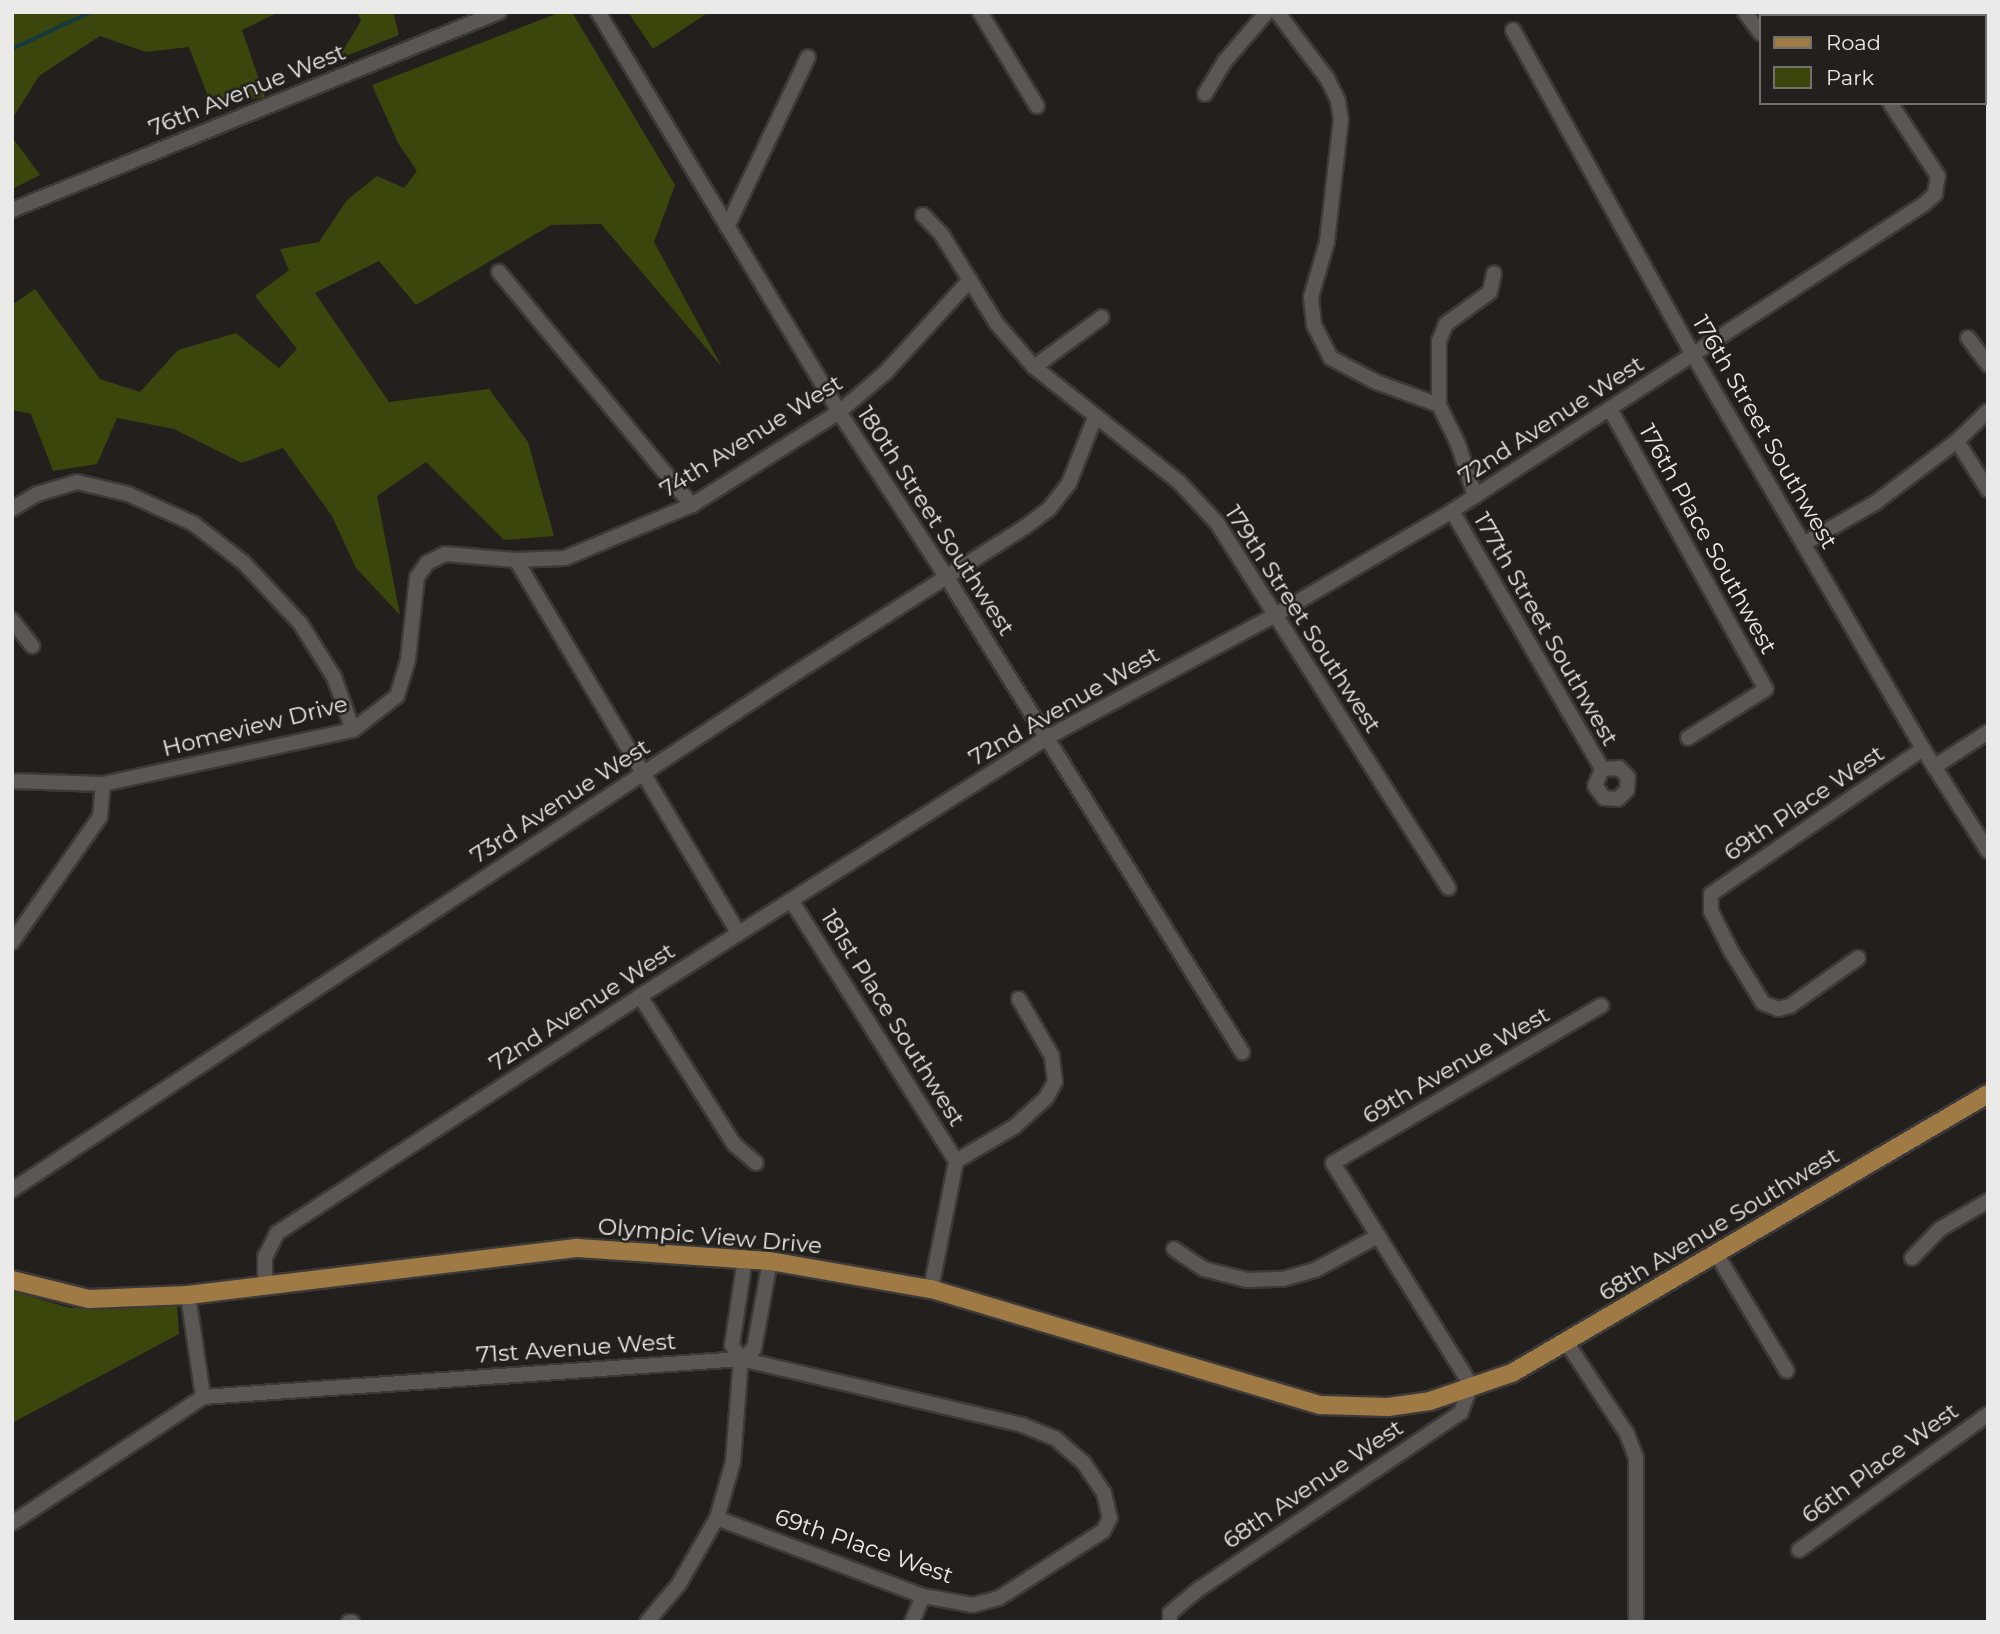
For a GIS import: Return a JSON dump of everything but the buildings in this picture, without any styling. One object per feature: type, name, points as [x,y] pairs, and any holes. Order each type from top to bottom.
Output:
[{"type":"main road","name":"68th Avenue Southwest","points":[[1471,1385],[1512,1373],[1567,1343],[1988,1094]]},
{"type":"main road","name":"Olympic View Drive","points":[[12,1280],[89,1299],[187,1295],[265,1283],[578,1248],[745,1259],[931,1289],[1321,1405],[1388,1407],[1430,1401],[1471,1385]]},
{"type":"street","name":"76th Avenue West","points":[[12,210],[499,12]]},
{"type":"street","name":"180th Street Southwest","points":[[598,12],[839,412],[946,576],[1241,1052]]},
{"type":"street","points":[[980,12],[1037,106]]},
{"type":"street","points":[[1205,94],[1239,42],[1267,12]]},
{"type":"street","points":[[1277,12],[1326,78],[1338,101],[1341,119],[1327,242],[1311,297],[1314,325],[1331,358],[1376,382],[1439,405]]},
{"type":"street","points":[[1745,12],[1758,30]]},
{"type":"street","name":"176th Street Southwest","points":[[1513,30],[1693,355],[1923,749],[1988,851]]},
{"type":"street","points":[[727,227],[808,57]]},
{"type":"street","name":"72nd Avenue West","points":[[265,1283],[265,1257],[277,1233],[640,996],[1046,738],[1275,615],[1452,511],[1611,411],[1924,204],[1935,194],[1938,176],[1891,105]]},
{"type":"street","name":"179th Street Southwest","points":[[923,215],[942,235],[997,324],[1034,367],[1094,420],[1179,482],[1217,523],[1449,888]]},
{"type":"street","points":[[499,272],[692,505]]},
{"type":"street","points":[[1475,496],[1458,444],[1439,405],[1439,341],[1446,324],[1490,292],[1494,273]]},
{"type":"street","name":"74th Avenue West","points":[[516,560],[565,558],[611,542],[692,505],[839,412],[885,373],[970,280]]},
{"type":"street","points":[[1034,367],[1102,317]]},
{"type":"street","points":[[1968,338],[1988,365]]},
{"type":"street","name":"176th Place Southwest","points":[[1611,411],[1766,689],[1688,738]]},
{"type":"street","points":[[1803,544],[1875,503],[1957,441],[1988,411]]},
{"type":"street","name":"73rd Avenue West","points":[[12,1190],[1049,509],[1069,483],[1094,420]]},
{"type":"street","points":[[1957,441],[1988,490]]},
{"type":"street","points":[[12,509],[37,494],[77,482],[128,494],[194,524],[244,563],[300,622],[334,677],[353,730]]},
{"type":"street","name":"177th Street Southwest","points":[[1452,511],[1602,769]]},
{"type":"street","name":"Homeview Drive","points":[[12,781],[103,785],[353,730],[397,696],[408,659],[417,577],[427,563],[445,554],[516,560]]},
{"type":"street","points":[[516,560],[739,934]]},
{"type":"street","points":[[12,620],[32,646]]},
{"type":"street","points":[[1934,767],[1988,732]]},
{"type":"street","name":"69th Place West","points":[[1857,958],[1790,1006],[1778,1009],[1763,1003],[1711,911],[1711,894],[1923,749]]},
{"type":"street","points":[[12,942],[100,817],[103,785]]},
{"type":"street","name":"181st Place Southwest","points":[[791,900],[956,1161]]},
{"type":"street","points":[[640,996],[734,1144],[756,1163]]},
{"type":"street","points":[[931,1289],[956,1161],[1014,1127],[1046,1098],[1055,1082],[1052,1056],[1019,999]]},
{"type":"street","name":"69th Avenue West","points":[[1378,1236],[1333,1163],[1601,1006]]},
{"type":"street","points":[[1912,1258],[1940,1229],[1988,1201]]},
{"type":"street","points":[[1174,1249],[1204,1269],[1247,1280],[1283,1279],[1315,1270],[1378,1236],[1471,1385]]},
{"type":"street","points":[[1717,1255],[1787,1371]]},
{"type":"street","points":[[648,1622],[679,1584],[717,1518],[733,1462],[741,1359],[732,1345],[745,1259]]},
{"type":"street","points":[[741,1359],[754,1349],[770,1261]]},
{"type":"street","points":[[187,1295],[203,1397]]},
{"type":"street","points":[[1567,1343],[1627,1434],[1636,1457],[1636,1622]]},
{"type":"street","name":"71st Avenue West","points":[[12,1523],[203,1397],[741,1359],[1022,1424],[1055,1438],[1083,1462],[1104,1493],[1110,1518],[1103,1531]]},
{"type":"street","name":"68th Avenue West","points":[[1170,1617],[1461,1412],[1471,1385]]},
{"type":"street","name":"66th Place West","points":[[1799,1550],[1988,1414]]},
{"type":"street","name":"69th Place West","points":[[717,1518],[923,1595],[973,1605],[999,1598],[1103,1531]]},
{"type":"street","points":[[912,1622],[923,1595]]},
{"type":"green space","points":[[12,12],[279,12],[242,30],[265,97],[211,104],[189,47],[146,52],[100,36],[39,76],[12,119]]},
{"type":"green space","points":[[357,12],[393,12],[399,35],[338,59],[361,21]]},
{"type":"green space","points":[[561,12],[572,12],[675,185],[654,242],[722,367],[601,224],[551,225],[416,305],[379,261],[315,293],[389,402],[489,389],[528,442],[554,536],[504,540],[426,462],[377,496],[400,615],[356,568],[332,516],[283,448],[242,463],[174,429],[117,418],[97,464],[53,471],[31,414],[12,410],[12,305],[35,289],[100,379],[140,392],[178,350],[236,333],[279,368],[297,349],[255,296],[289,270],[280,249],[319,242],[347,200],[377,176],[404,188],[417,171],[398,143],[372,85]]},
{"type":"green space","points":[[628,12],[709,12],[653,49]]},
{"type":"green space","points":[[12,137],[40,175],[12,189]]},
{"type":"green space","points":[[12,1291],[70,1308],[177,1305],[179,1334],[12,1423]]},
{"type":"waterway","points":[[12,49],[91,12]]}]
